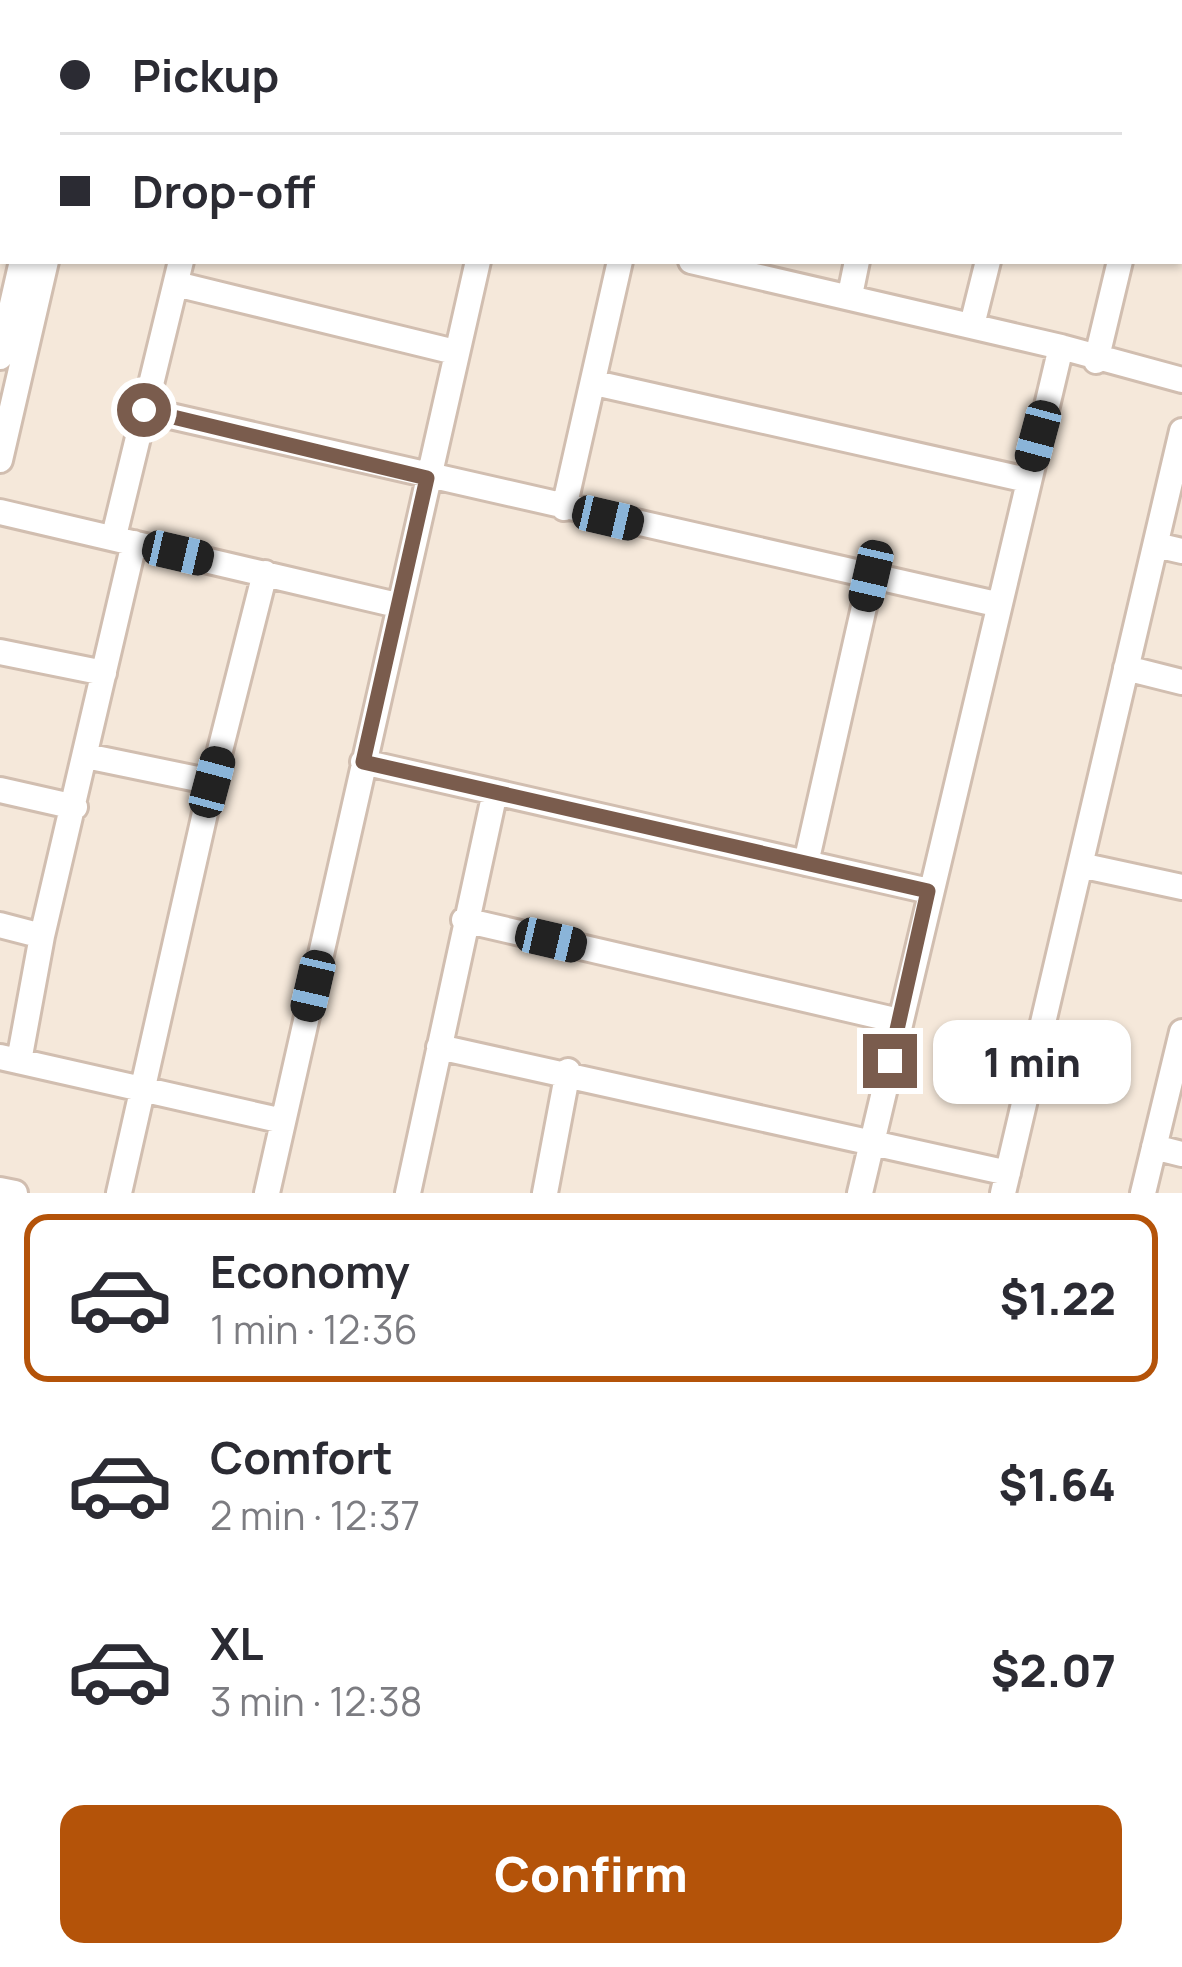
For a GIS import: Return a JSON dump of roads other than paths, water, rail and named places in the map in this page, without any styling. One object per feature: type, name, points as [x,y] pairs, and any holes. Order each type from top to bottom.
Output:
[{"type":"street","points":[[0,357],[21,264]]},
{"type":"street","points":[[0,460],[45,264]]},
{"type":"street","points":[[267,1193],[477,264]]},
{"type":"street","points":[[564,508],[619,264]]},
{"type":"street","points":[[705,264],[1182,380]]},
{"type":"street","points":[[850,296],[856,264]]},
{"type":"street","points":[[972,326],[987,264]]},
{"type":"street","points":[[1096,361],[1119,264]]},
{"type":"street","points":[[283,1120],[10,1059],[104,673],[144,410],[179,273],[455,352]]},
{"type":"street","points":[[860,1193],[996,604],[1061,347]]},
{"type":"street","points":[[595,383],[1027,480]]},
{"type":"street","points":[[144,410],[996,604]]},
{"type":"street","points":[[440,1047],[568,1071],[872,1141],[1006,1183],[1182,431]]},
{"type":"street","points":[[0,512],[397,605]]},
{"type":"street","points":[[1156,545],[1182,551]]},
{"type":"street","points":[[119,1193],[212,782],[265,573]]},
{"type":"street","points":[[806,863],[871,576]]},
{"type":"street","points":[[0,652],[104,673]]},
{"type":"street","points":[[1126,668],[1182,682]]},
{"type":"street","points":[[86,756],[212,782]]},
{"type":"street","points":[[363,762],[928,891]]},
{"type":"street","points":[[0,790],[74,807]]},
{"type":"street","points":[[407,1193],[495,792]]},
{"type":"street","points":[[1080,865],[1182,887]]},
{"type":"street","points":[[464,920],[899,1021]]},
{"type":"street","points":[[0,925],[42,936]]},
{"type":"street","points":[[1143,1193],[1182,1032]]},
{"type":"street","points":[[545,1193],[568,1071]]},
{"type":"street","points":[[1154,1148],[1182,1154]]},
{"type":"street","points":[[0,1190],[15,1193]]}]
